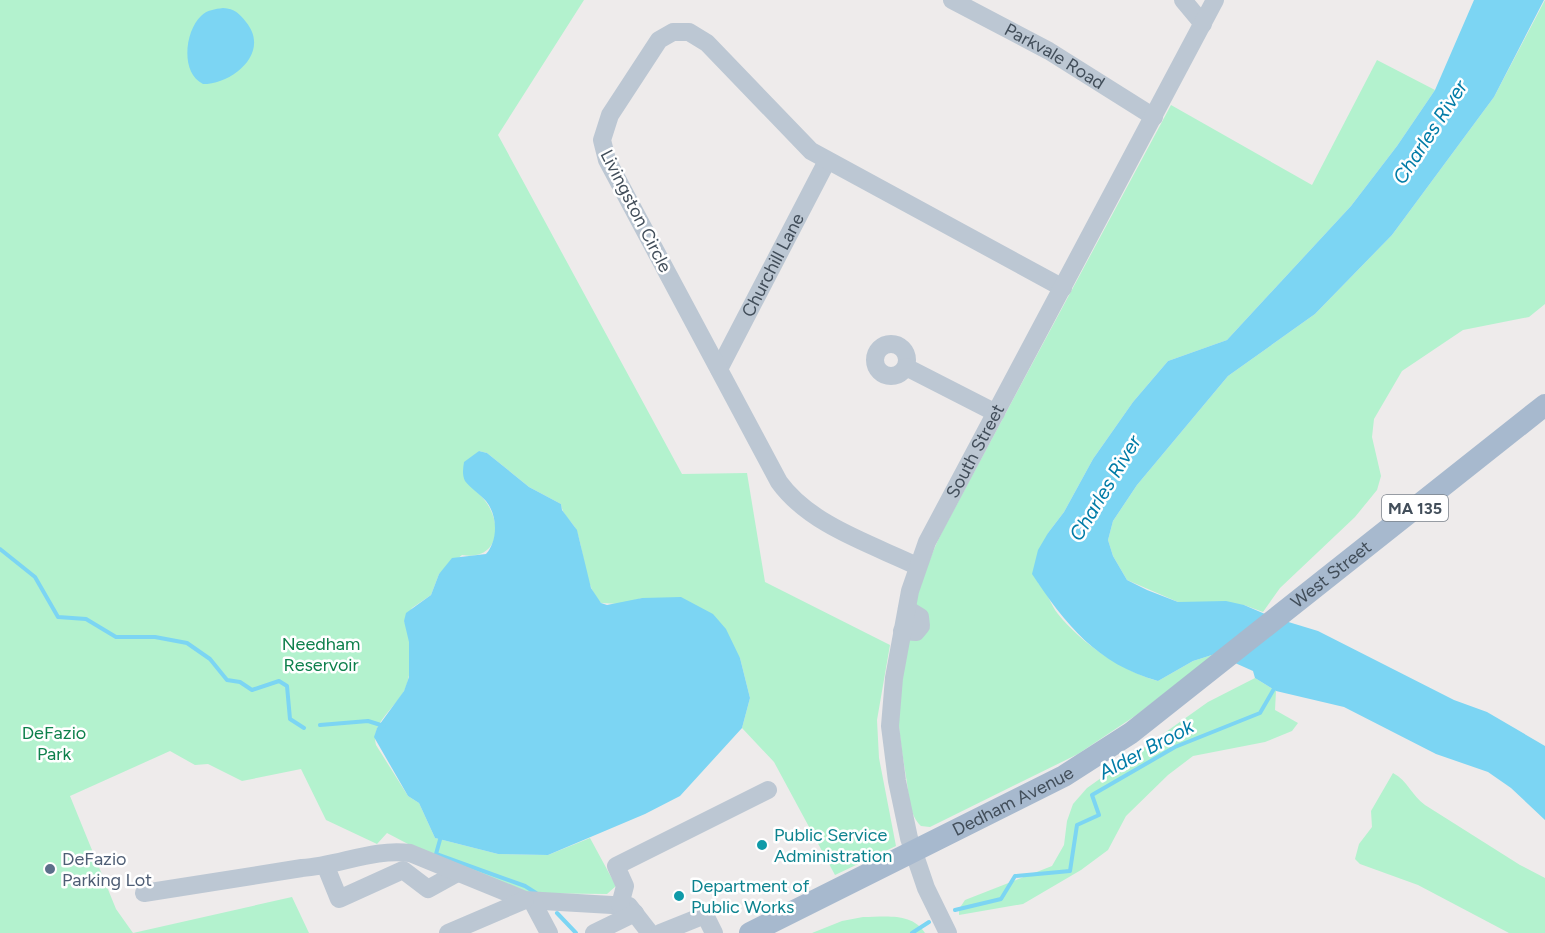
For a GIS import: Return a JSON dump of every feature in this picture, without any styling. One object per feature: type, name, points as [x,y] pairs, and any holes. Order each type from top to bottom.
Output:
[{"type":"main road","name":"West Street","points":[[1254,636],[1545,405]]},
{"type":"main road","name":"Dedham Avenue","points":[[750,933],[1077,769],[1120,741],[1254,636]]},
{"type":"street","name":"Parkvale Road","points":[[952,0],[1049,51],[1154,117]]},
{"type":"street","points":[[1183,0],[1203,24]]},
{"type":"street","name":"South Street","points":[[948,933],[926,888],[913,852],[897,781],[890,726],[892,693],[902,631],[917,566],[1215,0]]},
{"type":"street","name":"Livingston Circle","points":[[917,566],[838,528],[796,501],[779,482],[607,160],[602,140],[610,115],[659,40],[673,32],[689,32],[707,43],[799,141],[826,161],[1063,288]]},
{"type":"street","name":"Churchill Lane","points":[[719,369],[826,161]]},
{"type":"street","points":[[906,367],[996,413]]},
{"type":"street","points":[[650,933],[627,909],[625,886],[616,866],[768,790]]},
{"type":"street","points":[[144,893],[302,868],[326,867],[385,852],[398,852],[410,853],[528,900],[627,909]]},
{"type":"street","points":[[326,867],[339,899],[403,870],[428,889],[456,873]]},
{"type":"street","points":[[448,933],[528,900]]},
{"type":"street","points":[[528,900],[549,933]]},
{"type":"street","points":[[594,933],[627,909]]},
{"type":"street","points":[[660,933],[705,915],[714,933]]},
{"type":"green space","name":"DeFazio Park","points":[[0,0],[584,0],[498,135],[682,474],[747,473],[765,582],[890,645],[877,720],[879,758],[896,846],[835,875],[774,762],[742,728],[750,698],[740,658],[642,598],[620,604],[601,603],[591,588],[577,532],[561,504],[529,487],[487,453],[479,451],[465,480],[483,498],[493,514],[495,533],[493,541],[483,553],[473,556],[462,555],[439,574],[431,595],[412,608],[404,621],[410,645],[411,664],[408,681],[401,696],[380,723],[375,737],[376,745],[408,796],[419,803],[435,838],[498,854],[548,855],[590,838],[616,886],[607,894],[522,893],[429,855],[387,833],[377,844],[326,820],[301,769],[242,781],[208,764],[195,765],[170,751],[70,796],[116,909],[133,933],[0,933]]},
{"type":"green space","points":[[1545,0],[1545,304],[1529,317],[1463,330],[1402,371],[1374,419],[1372,437],[1381,476],[1377,490],[1355,517],[1280,588],[1263,612],[1244,605],[1178,602],[1127,580],[1113,556],[1108,540],[1113,521],[1137,485],[1228,376],[1315,314],[1392,235],[1494,97]]},
{"type":"green space","points":[[1377,60],[1435,90],[1397,146],[1351,206],[1227,340],[1168,361],[1133,402],[1093,459],[1064,512],[1048,533],[1038,583],[1067,625],[1103,655],[1130,670],[1158,681],[1193,661],[1215,654],[1135,716],[1078,754],[930,827],[921,826],[914,817],[909,800],[898,711],[898,682],[911,617],[922,581],[942,532],[1171,105],[1312,185]]},
{"type":"green space","points":[[1255,678],[1276,691],[1275,710],[1298,723],[1292,731],[1265,742],[1193,756],[1168,775],[1126,816],[1108,850],[1081,870],[1023,904],[959,915],[959,909],[965,900],[1052,866],[1064,845],[1067,821],[1073,804],[1087,788],[1208,702]]},
{"type":"green space","points":[[1393,773],[1425,805],[1520,865],[1545,878],[1545,933],[1509,933],[1418,885],[1360,864],[1355,859],[1359,844],[1372,827],[1371,811]]},
{"type":"green space","points":[[292,897],[309,933],[133,933]]},
{"type":"green space","points":[[863,917],[905,919],[920,926],[925,933],[812,933],[842,921]]},
{"type":"water","name":"Charles River","points":[[1474,0],[1544,0],[1494,97],[1392,235],[1315,314],[1228,376],[1137,485],[1113,521],[1108,540],[1113,556],[1127,580],[1147,590],[1178,602],[1226,601],[1244,605],[1272,617],[1318,631],[1454,700],[1487,712],[1545,746],[1545,820],[1511,788],[1488,772],[1436,754],[1344,707],[1276,691],[1255,678],[1253,671],[1215,654],[1193,661],[1158,681],[1136,674],[1100,653],[1084,640],[1057,609],[1032,574],[1038,550],[1064,512],[1093,459],[1133,402],[1168,361],[1227,340],[1351,206],[1397,146],[1435,90]]},
{"type":"water","points":[[223,8],[234,10],[239,14],[253,33],[254,44],[251,55],[236,72],[226,79],[203,84],[196,79],[188,62],[187,52],[191,31],[201,16],[208,11]]},
{"type":"water","name":"Needham Reservoir","points":[[479,451],[487,453],[529,487],[561,504],[562,510],[577,530],[591,588],[601,603],[607,605],[642,598],[681,597],[713,614],[726,629],[740,658],[750,698],[742,728],[680,796],[645,814],[548,855],[498,854],[435,838],[419,803],[408,796],[374,737],[377,728],[404,691],[409,677],[409,642],[404,621],[406,613],[431,595],[439,574],[452,558],[486,554],[493,542],[495,528],[490,507],[484,498],[467,484],[463,476],[464,462]]},
{"type":"waterway","points":[[0,549],[35,577],[58,617],[86,619],[116,637],[155,637],[187,643],[210,659],[227,680],[240,682],[252,690],[279,681],[287,686],[290,719],[304,728]]},
{"type":"waterway","name":"Alder Brook","points":[[955,910],[1001,899],[1015,876],[1070,871],[1077,825],[1099,815],[1092,795],[1175,747],[1260,713],[1275,687]]},
{"type":"waterway","points":[[320,725],[368,721],[384,726]]},
{"type":"waterway","points":[[441,836],[436,854],[525,886],[536,893]]},
{"type":"waterway","points":[[557,913],[576,933]]},
{"type":"waterway","name":"Alder Brook","points":[[912,933],[929,922]]},
{"type":"place","name":"Public Service Administration","points":[[762,845]]},
{"type":"place","name":"DeFazio Parking Lot","points":[[50,869]]},
{"type":"place","name":"Department of Public Works","points":[[679,896]]}]
